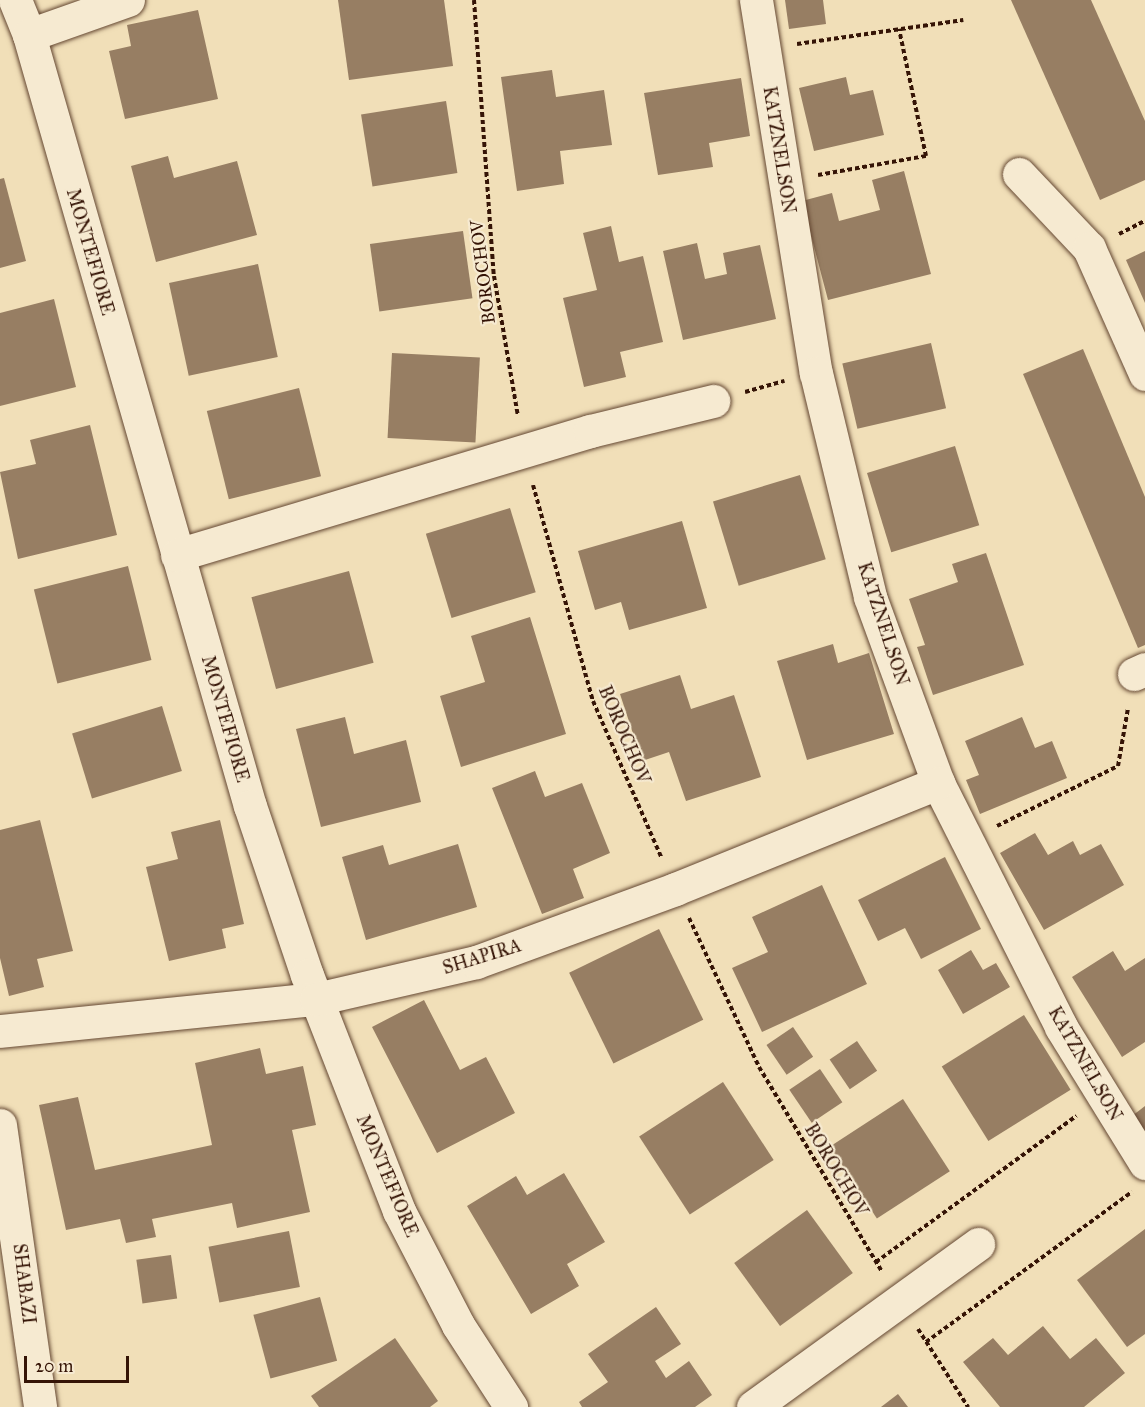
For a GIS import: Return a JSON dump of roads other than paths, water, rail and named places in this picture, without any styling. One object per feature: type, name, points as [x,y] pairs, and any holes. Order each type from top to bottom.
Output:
[{"type":"street","name":"MONTEFIORE","points":[[15,0],[29,35],[250,806],[316,999],[399,1211],[458,1325],[511,1407]]},
{"type":"street","points":[[29,35],[128,0]]},
{"type":"street","name":"KATZNELSON","points":[[756,0],[816,373],[870,597],[938,783],[1061,1027],[1103,1096],[1140,1177]]},
{"type":"street","points":[[1019,174],[1089,248],[1145,374]]},
{"type":"street","points":[[177,555],[524,450],[713,401]]},
{"type":"street","name":"SHAPIRA","points":[[0,1031],[316,999],[476,962],[675,889],[938,783]]},
{"type":"street","name":"SHABAZI","points":[[0,1125],[40,1407]]},
{"type":"street","points":[[753,1407],[978,1244]]}]
